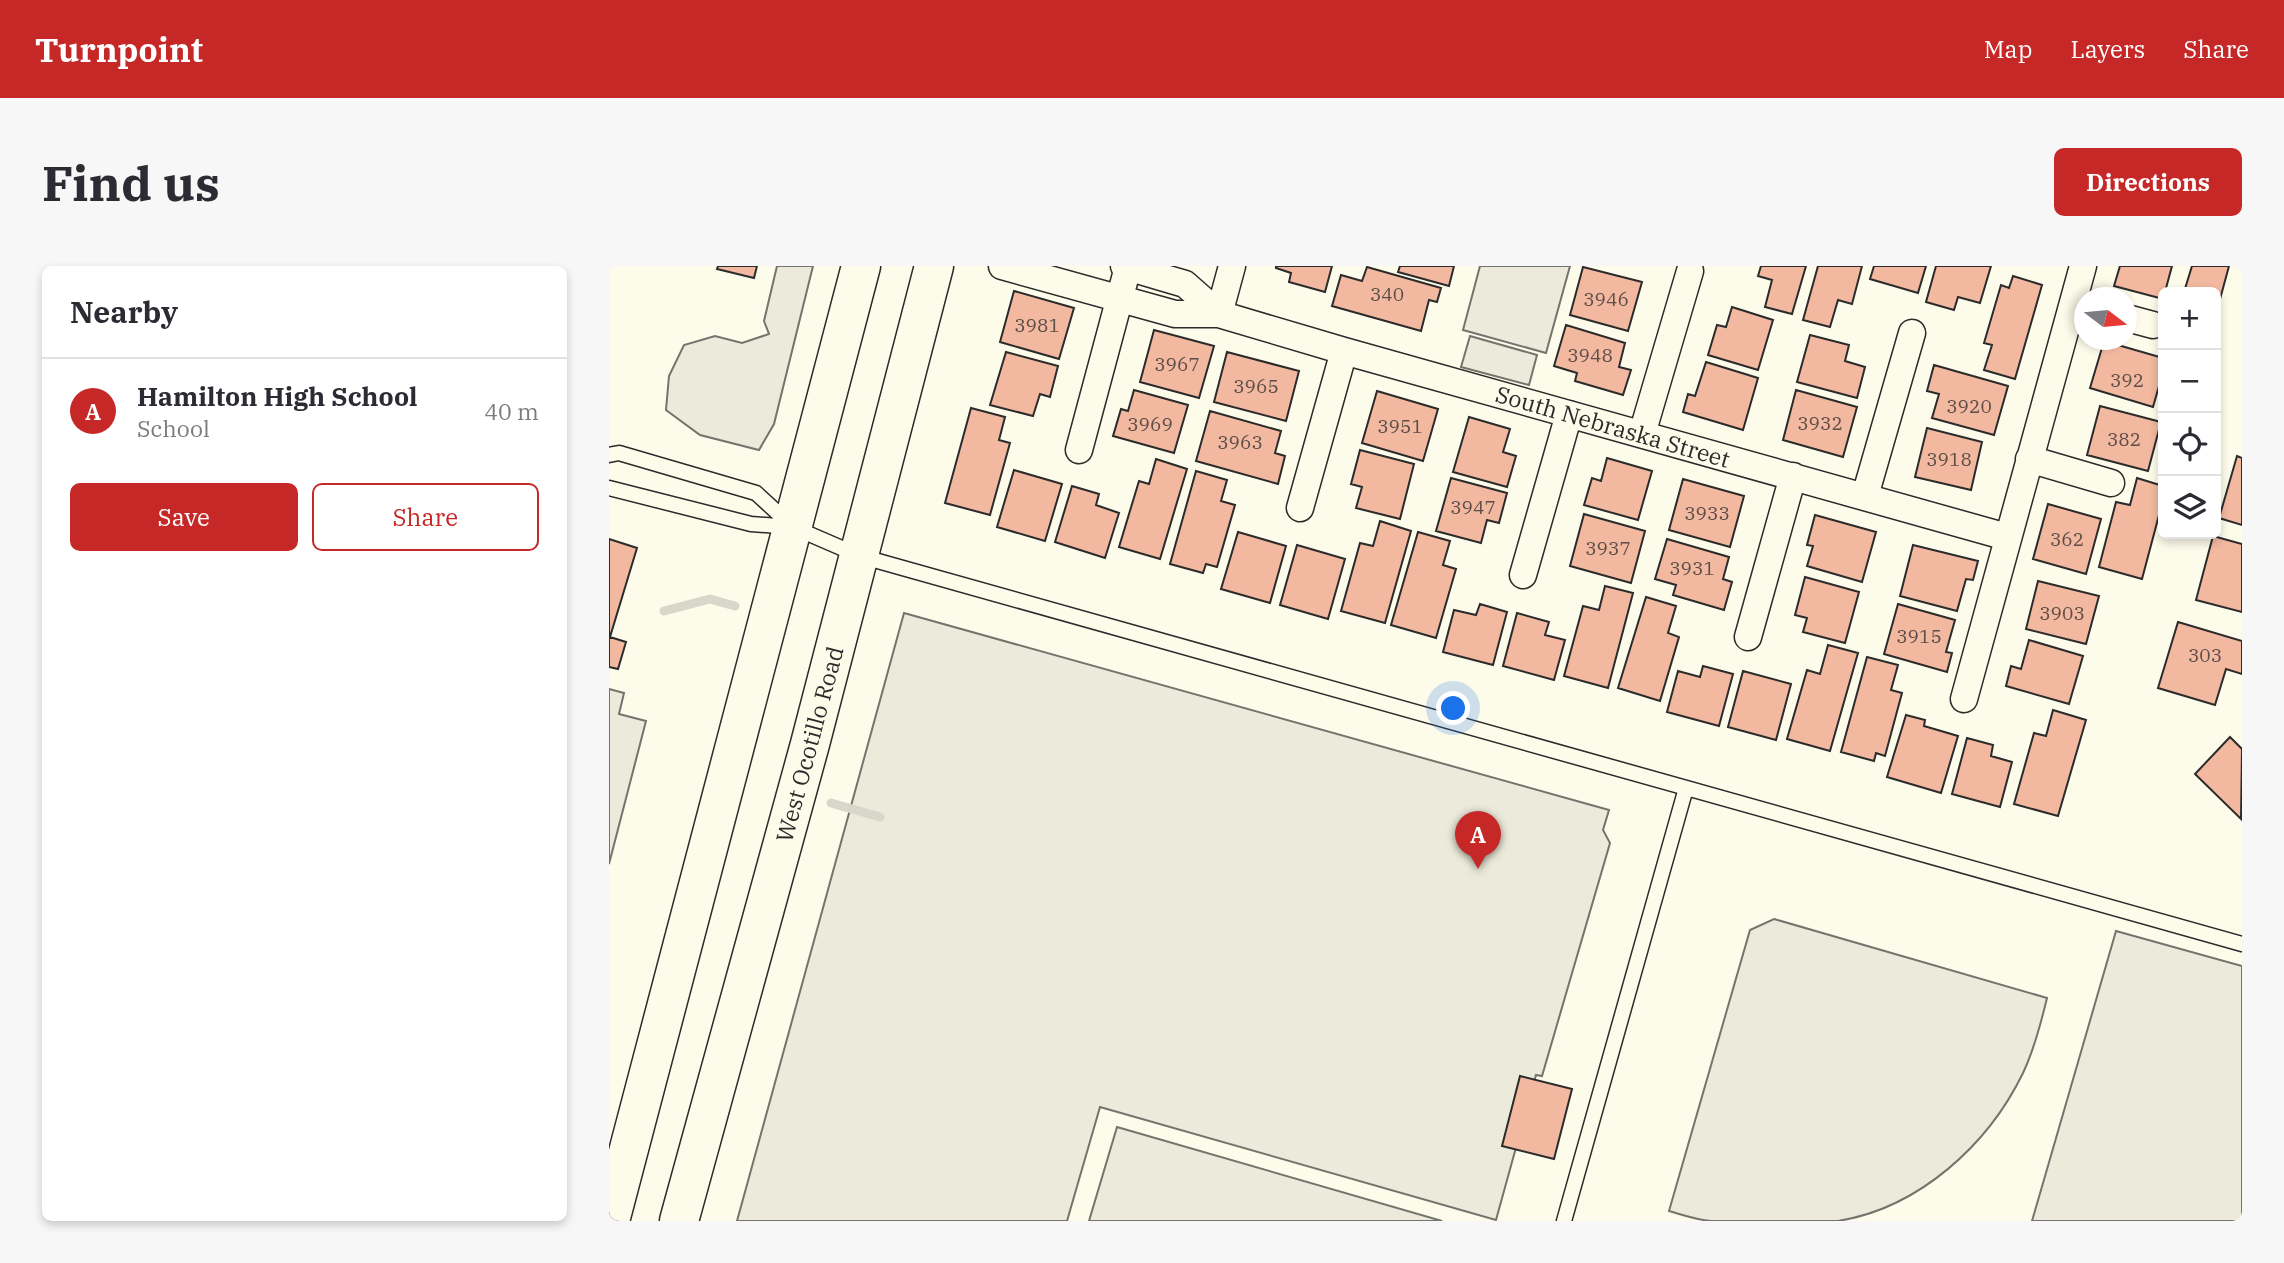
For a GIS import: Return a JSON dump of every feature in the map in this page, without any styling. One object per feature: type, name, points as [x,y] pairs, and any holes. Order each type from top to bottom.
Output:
[{"type":"main road","points":[[610,1221],[861,266]]},
{"type":"main road","name":"West Ocotillo Road","points":[[678,1221],[734,1025],[860,556],[934,266]]},
{"type":"street","name":"South Nebraska Street","points":[[1002,266],[1175,314],[1219,314],[2007,537]]},
{"type":"street","points":[[1219,314],[1232,266]]},
{"type":"street","points":[[2081,287],[2083,266]]},
{"type":"street","name":"South Nebraska Street","points":[[1126,267],[1185,285],[1219,314]]},
{"type":"street","points":[[1079,450],[1126,267]]},
{"type":"street","points":[[1642,434],[1690,271]]},
{"type":"street","points":[[1964,699],[2029,460],[2074,320]]},
{"type":"street","points":[[2137,321],[2153,325]]},
{"type":"street","points":[[1865,496],[1912,333]]},
{"type":"street","points":[[1300,508],[1344,351]]},
{"type":"street","points":[[1523,575],[1569,414]]},
{"type":"street","points":[[2029,460],[2111,483]]},
{"type":"street","points":[[1748,637],[1793,476]]},
{"type":"lane","points":[[609,455],[619,453],[756,493],[793,527],[860,556],[2242,944]]},
{"type":"lane","points":[[609,488],[751,524],[793,527]]},
{"type":"lane","points":[[1564,1221],[1686,788]]},
{"type":"shaded area","points":[[777,266],[813,266],[774,424],[759,450],[700,435],[666,410],[669,376],[684,345],[715,336],[742,343],[769,334],[764,321]]},
{"type":"shaded area","points":[[1480,266],[1570,266],[1546,353],[1463,330]]},
{"type":"shaded area","points":[[1470,336],[1537,355],[1529,385],[1461,367]]},
{"type":"shaded area","points":[[904,613],[1609,810],[1603,830],[1610,843],[1542,1076],[1536,1075],[1496,1220],[1100,1107],[1067,1221],[737,1221]]},
{"type":"shaded area","points":[[609,689],[624,693],[619,714],[646,721],[609,864]]},
{"type":"shaded area","points":[[1774,919],[2047,998],[2031,1055],[1991,1125],[1948,1169],[1896,1203],[1868,1214],[1838,1221],[1711,1221],[1669,1211],[1750,930]]},
{"type":"shaded area","points":[[2116,931],[2242,966],[2242,1221],[2032,1221]]},
{"type":"shaded area","points":[[1117,1127],[1442,1221],[1089,1221]]},
{"type":"building","points":[[718,266],[757,266],[754,278],[717,269]]},
{"type":"building","points":[[1276,266],[1332,266],[1325,292],[1289,282],[1291,273]]},
{"type":"building","points":[[1400,266],[1454,266],[1449,286],[1398,272]]},
{"type":"building","points":[[1761,266],[1806,266],[1792,314],[1765,307],[1772,280],[1758,276]]},
{"type":"building","points":[[1818,266],[1862,266],[1852,304],[1838,300],[1830,327],[1803,320]]},
{"type":"building","points":[[1874,266],[1926,266],[1918,293],[1870,279]]},
{"type":"building","points":[[1936,266],[1991,266],[1980,303],[1958,297],[1954,310],[1926,302]]},
{"type":"building","points":[[2120,266],[2172,266],[2166,287],[2158,287],[2158,298],[2137,292],[2137,287],[2114,286]]},
{"type":"building","points":[[2192,266],[2229,266],[2221,296],[2221,287],[2186,287]]},
{"type":"building","points":[[1367,267],[1441,288],[1437,302],[1429,300],[1421,331],[1332,306],[1341,275],[1362,281]]},
{"type":"building","points":[[1583,267],[1642,282],[1628,331],[1570,315]]},
{"type":"building","points":[[2013,276],[2042,285],[2015,379],[1984,370],[1992,345],[1984,343],[2001,285],[2009,288]]},
{"type":"building","points":[[1014,291],[1074,308],[1059,359],[1000,342]]},
{"type":"building","points":[[1732,307],[1773,320],[1758,370],[1708,355],[1717,325],[1726,327]]},
{"type":"building","points":[[1566,325],[1625,343],[1619,367],[1631,370],[1623,395],[1575,381],[1577,373],[1554,366]]},
{"type":"building","points":[[1154,330],[1214,346],[1199,398],[1140,382]]},
{"type":"building","points":[[1810,335],[1849,345],[1845,361],[1865,367],[1857,398],[1797,382]]},
{"type":"building","points":[[2101,350],[2135,350],[2158,357],[2158,390],[2153,407],[2090,388]]},
{"type":"building","points":[[1006,352],[1058,366],[1050,397],[1040,394],[1033,416],[990,405]]},
{"type":"building","points":[[1227,352],[1299,371],[1286,421],[1214,402]]},
{"type":"building","points":[[1706,362],[1758,378],[1743,430],[1683,412],[1688,394],[1695,396]]},
{"type":"building","points":[[1934,365],[2008,386],[1994,435],[1932,418],[1939,394],[1927,391]]},
{"type":"building","points":[[1134,390],[1188,405],[1174,453],[1113,436],[1121,409],[1128,411]]},
{"type":"building","points":[[1796,390],[1857,407],[1843,457],[1783,440]]},
{"type":"building","points":[[1377,391],[1438,409],[1423,461],[1362,443]]},
{"type":"building","points":[[2100,406],[2158,421],[2158,433],[2148,471],[2087,455]]},
{"type":"building","points":[[971,408],[1005,417],[999,440],[1010,443],[990,515],[945,503]]},
{"type":"building","points":[[1210,411],[1281,431],[1275,453],[1285,456],[1278,484],[1196,461]]},
{"type":"building","points":[[1469,417],[1510,429],[1503,452],[1516,456],[1507,487],[1453,472]]},
{"type":"building","points":[[1927,428],[1982,442],[1971,490],[1915,477]]},
{"type":"building","points":[[1360,450],[1414,464],[1400,519],[1356,508],[1362,487],[1351,484]]},
{"type":"building","points":[[2237,456],[2242,458],[2242,525],[2221,519]]},
{"type":"building","points":[[1607,458],[1652,471],[1638,520],[1584,505],[1592,478],[1601,481]]},
{"type":"building","points":[[1156,459],[1187,469],[1160,559],[1119,547],[1139,481],[1149,484]]},
{"type":"building","points":[[1014,470],[1062,484],[1045,541],[997,527]]},
{"type":"building","points":[[1196,471],[1227,480],[1221,501],[1235,505],[1217,567],[1206,564],[1203,573],[1170,564]]},
{"type":"building","points":[[1451,478],[1507,493],[1499,523],[1487,520],[1481,543],[1436,531]]},
{"type":"building","points":[[2137,478],[2158,484],[2158,519],[2142,579],[2099,567],[2116,502],[2130,505]]},
{"type":"building","points":[[1683,479],[1744,496],[1730,547],[1669,530]]},
{"type":"building","points":[[1072,486],[1099,494],[1096,505],[1119,513],[1105,558],[1055,542]]},
{"type":"building","points":[[2048,504],[2101,519],[2086,574],[2033,559]]},
{"type":"building","points":[[1584,514],[1645,531],[1631,583],[1570,566]]},
{"type":"building","points":[[1815,515],[1876,532],[1862,582],[1807,566],[1813,546],[1807,545]]},
{"type":"building","points":[[1380,521],[1411,531],[1385,623],[1341,611],[1360,543],[1373,546]]},
{"type":"building","points":[[1238,532],[1286,546],[1270,603],[1221,589]]},
{"type":"building","points":[[1418,532],[1450,541],[1443,565],[1456,569],[1436,638],[1391,625]]},
{"type":"building","points":[[2221,538],[2242,544],[2242,612],[2196,600],[2212,539]]},
{"type":"building","points":[[609,539],[637,548],[610,637],[626,642],[618,669],[609,667]]},
{"type":"building","points":[[1667,539],[1729,557],[1723,579],[1732,582],[1724,610],[1673,595],[1676,585],[1655,579]]},
{"type":"building","points":[[1297,545],[1345,559],[1328,619],[1280,605]]},
{"type":"building","points":[[1913,545],[1978,561],[1973,580],[1966,579],[1957,611],[1900,596]]},
{"type":"building","points":[[1805,577],[1859,592],[1845,643],[1803,632],[1807,618],[1795,615]]},
{"type":"building","points":[[2038,581],[2099,596],[2086,644],[2026,629]]},
{"type":"building","points":[[1605,586],[1633,593],[1608,688],[1564,676],[1583,606],[1599,610]]},
{"type":"building","points":[[1646,597],[1676,606],[1668,633],[1679,637],[1660,701],[1618,688]]},
{"type":"building","points":[[1480,604],[1507,612],[1493,665],[1443,652],[1454,610],[1476,615]]},
{"type":"building","points":[[1898,604],[1955,620],[1946,652],[1952,653],[1947,672],[1884,654]]},
{"type":"building","points":[[1517,613],[1549,622],[1545,635],[1565,640],[1554,680],[1503,666]]},
{"type":"building","points":[[2178,622],[2242,641],[2242,674],[2226,669],[2215,705],[2158,688]]},
{"type":"building","points":[[2029,640],[2083,656],[2069,704],[2006,686],[2011,666],[2021,669]]},
{"type":"building","points":[[1828,645],[1858,653],[1830,751],[1787,739],[1807,670],[1820,674]]},
{"type":"building","points":[[1867,657],[1898,665],[1891,690],[1902,693],[1885,756],[1876,753],[1874,761],[1841,752]]},
{"type":"building","points":[[1703,666],[1733,674],[1719,726],[1667,712],[1678,671],[1700,677]]},
{"type":"building","points":[[1743,671],[1791,684],[1776,740],[1728,727]]},
{"type":"building","points":[[2053,710],[2086,720],[2058,816],[2014,804],[2034,733],[2046,736]]},
{"type":"building","points":[[1906,715],[1925,720],[1924,726],[1958,736],[1941,793],[1887,777]]},
{"type":"building","points":[[2230,737],[2242,749],[2241,819],[2195,774]]},
{"type":"building","points":[[1967,738],[1993,745],[1991,756],[2012,762],[2000,807],[1952,794]]},
{"type":"building","points":[[1520,1076],[1572,1089],[1554,1159],[1502,1146]]},
{"type":"waterway","points":[[664,611],[710,599],[735,606]]},
{"type":"waterway","points":[[831,803],[880,817]]},
{"type":"place","name":"Hamilton High School","points":[[1478,869]]}]
